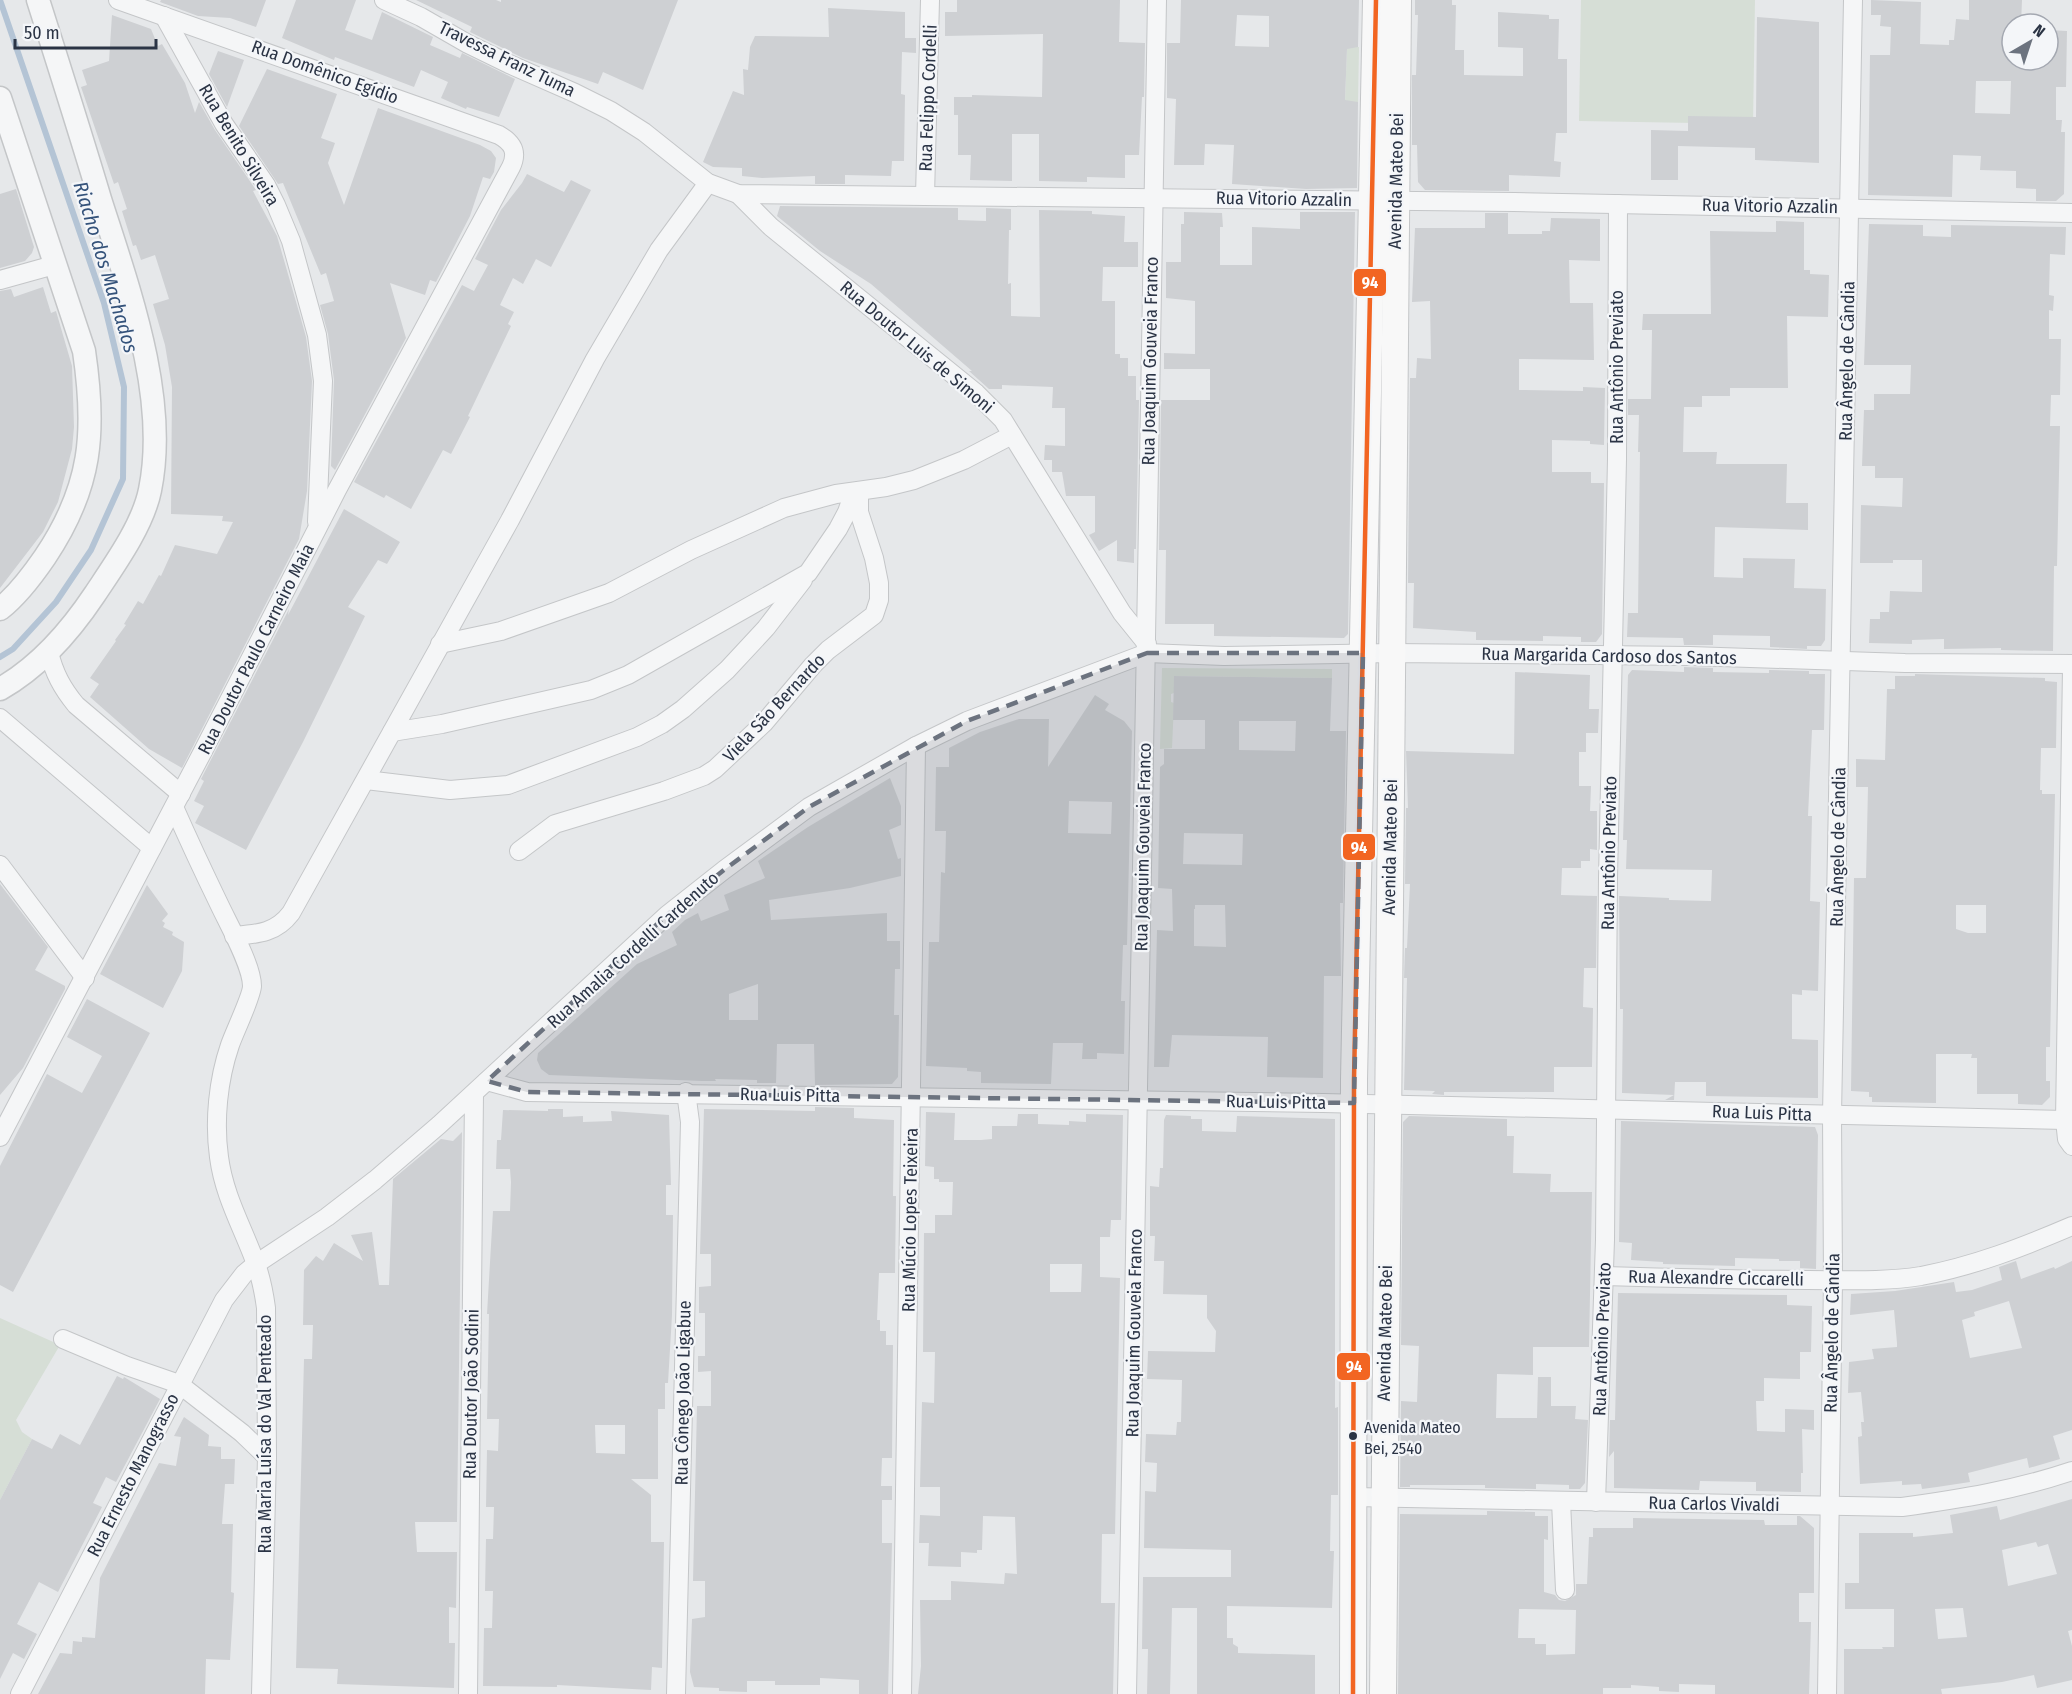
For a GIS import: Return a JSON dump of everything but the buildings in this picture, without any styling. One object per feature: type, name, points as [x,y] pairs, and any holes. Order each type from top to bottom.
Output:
[{"type":"main road","name":"Avenida Mateo Bei","points":[[1376,0],[1384,200],[1392,653],[1383,1694]]},
{"type":"main road","name":"Avenida Mateo Bei","points":[[1353,1694],[1354,1103],[1364,653],[1384,200],[1398,0]]},
{"type":"street","points":[[0,689],[49,652],[84,610],[115,565],[137,525],[150,491],[154,446],[152,398],[145,350],[116,248],[38,0]]},
{"type":"street","name":"Rua Domênico Egídio","points":[[118,0],[500,135],[513,145],[514,162]]},
{"type":"street","name":"Travessa Franz Tuma","points":[[384,0],[421,16],[468,44],[575,93],[628,121]]},
{"type":"street","name":"Rua Felippo Cordelli","points":[[925,196],[930,0]]},
{"type":"street","name":"Rua Joaquim Gouveia Franco","points":[[1127,1694],[1157,0]]},
{"type":"street","name":"Rua Ângelo de Cândia","points":[[1827,1694],[1833,1280],[1832,1115],[1851,207],[1853,0]]},
{"type":"street","name":"Rua Benito Silveira","points":[[164,16],[224,124],[266,185],[291,242],[317,335],[322,381],[317,530]]},
{"type":"street","points":[[0,98],[84,351],[91,422],[89,452],[83,480],[71,513],[57,539],[23,586],[0,609]]},
{"type":"street","name":"Rua Vitorio Azzalin","points":[[628,121],[708,183],[738,194],[1384,200],[1851,207],[2072,213]]},
{"type":"street","name":"Rua Doutor Paulo Carneiro Maia","points":[[0,1137],[178,801],[317,530],[514,162]]},
{"type":"street","points":[[234,936],[267,932],[282,924],[287,918],[510,520],[595,358],[659,250],[708,183]]},
{"type":"street","name":"Rua Doutor Luis de Simoni","points":[[738,194],[771,227],[976,393],[1003,420],[1122,613],[1147,648]]},
{"type":"street","name":"Rua Antônio Previato","points":[[1596,1502],[1604,1276],[1617,459],[1618,204]]},
{"type":"street","points":[[0,280],[54,265]]},
{"type":"street","points":[[440,644],[509,628],[609,593],[691,550],[767,515],[821,497],[914,480],[964,460],[1012,435]]},
{"type":"street","points":[[366,780],[450,790],[508,785],[637,737],[662,724],[683,709],[727,670],[766,628],[838,529],[856,491]]},
{"type":"street","name":"Viela São Bernardo","points":[[519,851],[555,824],[664,791],[704,776],[715,769],[764,723],[828,650],[874,615],[879,600],[879,583],[872,550],[859,512],[856,491]]},
{"type":"street","points":[[392,732],[452,721],[591,690],[608,684],[628,675],[808,573]]},
{"type":"street","name":"Rua Margarida Cardoso dos Santos","points":[[1147,648],[1224,656],[1364,653],[1613,655],[2072,666]]},
{"type":"street","name":"Rua Amalia Cordelli Cardenuto","points":[[256,1264],[327,1217],[359,1192],[481,1088],[667,915],[809,807],[916,746],[967,721],[1147,648]]},
{"type":"street","points":[[49,652],[58,680],[76,705],[178,801]]},
{"type":"street","points":[[2072,666],[2065,1120],[2067,1139],[2072,1146]]},
{"type":"street","points":[[0,718],[152,848]]},
{"type":"street","name":"Rua Múcio Lopes Teixeira","points":[[902,1694],[916,746]]},
{"type":"street","name":"Rua Maria Luísa do Val Penteado","points":[[178,801],[249,972],[252,987],[223,1069],[217,1110],[217,1135],[225,1187],[256,1264],[267,1308],[267,1457],[261,1694]]},
{"type":"street","points":[[0,865],[85,978]]},
{"type":"street","name":"Rua Luis Pitta","points":[[481,1088],[527,1092],[686,1092],[1138,1099],[2065,1120]]},
{"type":"street","name":"Rua Doutor João Sodini","points":[[468,1694],[481,1088]]},
{"type":"street","name":"Rua Cônego João Ligabue","points":[[676,1694],[690,1122],[686,1092]]},
{"type":"street","name":"Rua Alexandre Ciccarelli","points":[[1604,1276],[1833,1280],[1919,1276],[1953,1269],[2026,1246],[2072,1226]]},
{"type":"street","name":"Rua Ernesto Manograsso","points":[[20,1694],[224,1300],[244,1274],[256,1264]]},
{"type":"street","points":[[63,1339],[127,1366],[179,1384],[242,1433],[267,1457]]},
{"type":"street","name":"Rua Carlos Vivaldi","points":[[1353,1497],[1902,1507],[1957,1500],[2039,1482],[2072,1471]]},
{"type":"street","points":[[1561,1501],[1565,1590]]},
{"type":"highlighted area","points":[[1147,653],[1363,653],[1354,1103],[527,1092],[487,1081],[667,915],[724,870],[809,807],[967,721]]},
{"type":"shaded area","points":[[1581,0],[1755,0],[1753,124],[1579,121]]},
{"type":"shaded area","points":[[1347,47],[1359,47],[1358,102],[1345,102]]},
{"type":"shaded area","points":[[1162,668],[1332,669],[1332,678],[1174,676],[1174,693],[1171,694],[1171,702],[1174,703],[1172,748],[1160,749]]},
{"type":"shaded area","points":[[0,1318],[60,1345],[16,1420],[22,1432],[32,1439],[0,1500]]},
{"type":"waterway","name":"Riacho dos Machados","points":[[0,0],[104,303],[124,387],[123,479],[91,550],[56,602],[13,649],[0,657]]},
{"type":"transit line","name":"94","points":[[1353,1694],[1354,1080],[1376,0]]},
{"type":"place","name":"Avenida Mateo Bei, 2540","points":[[1353,1436]]}]
